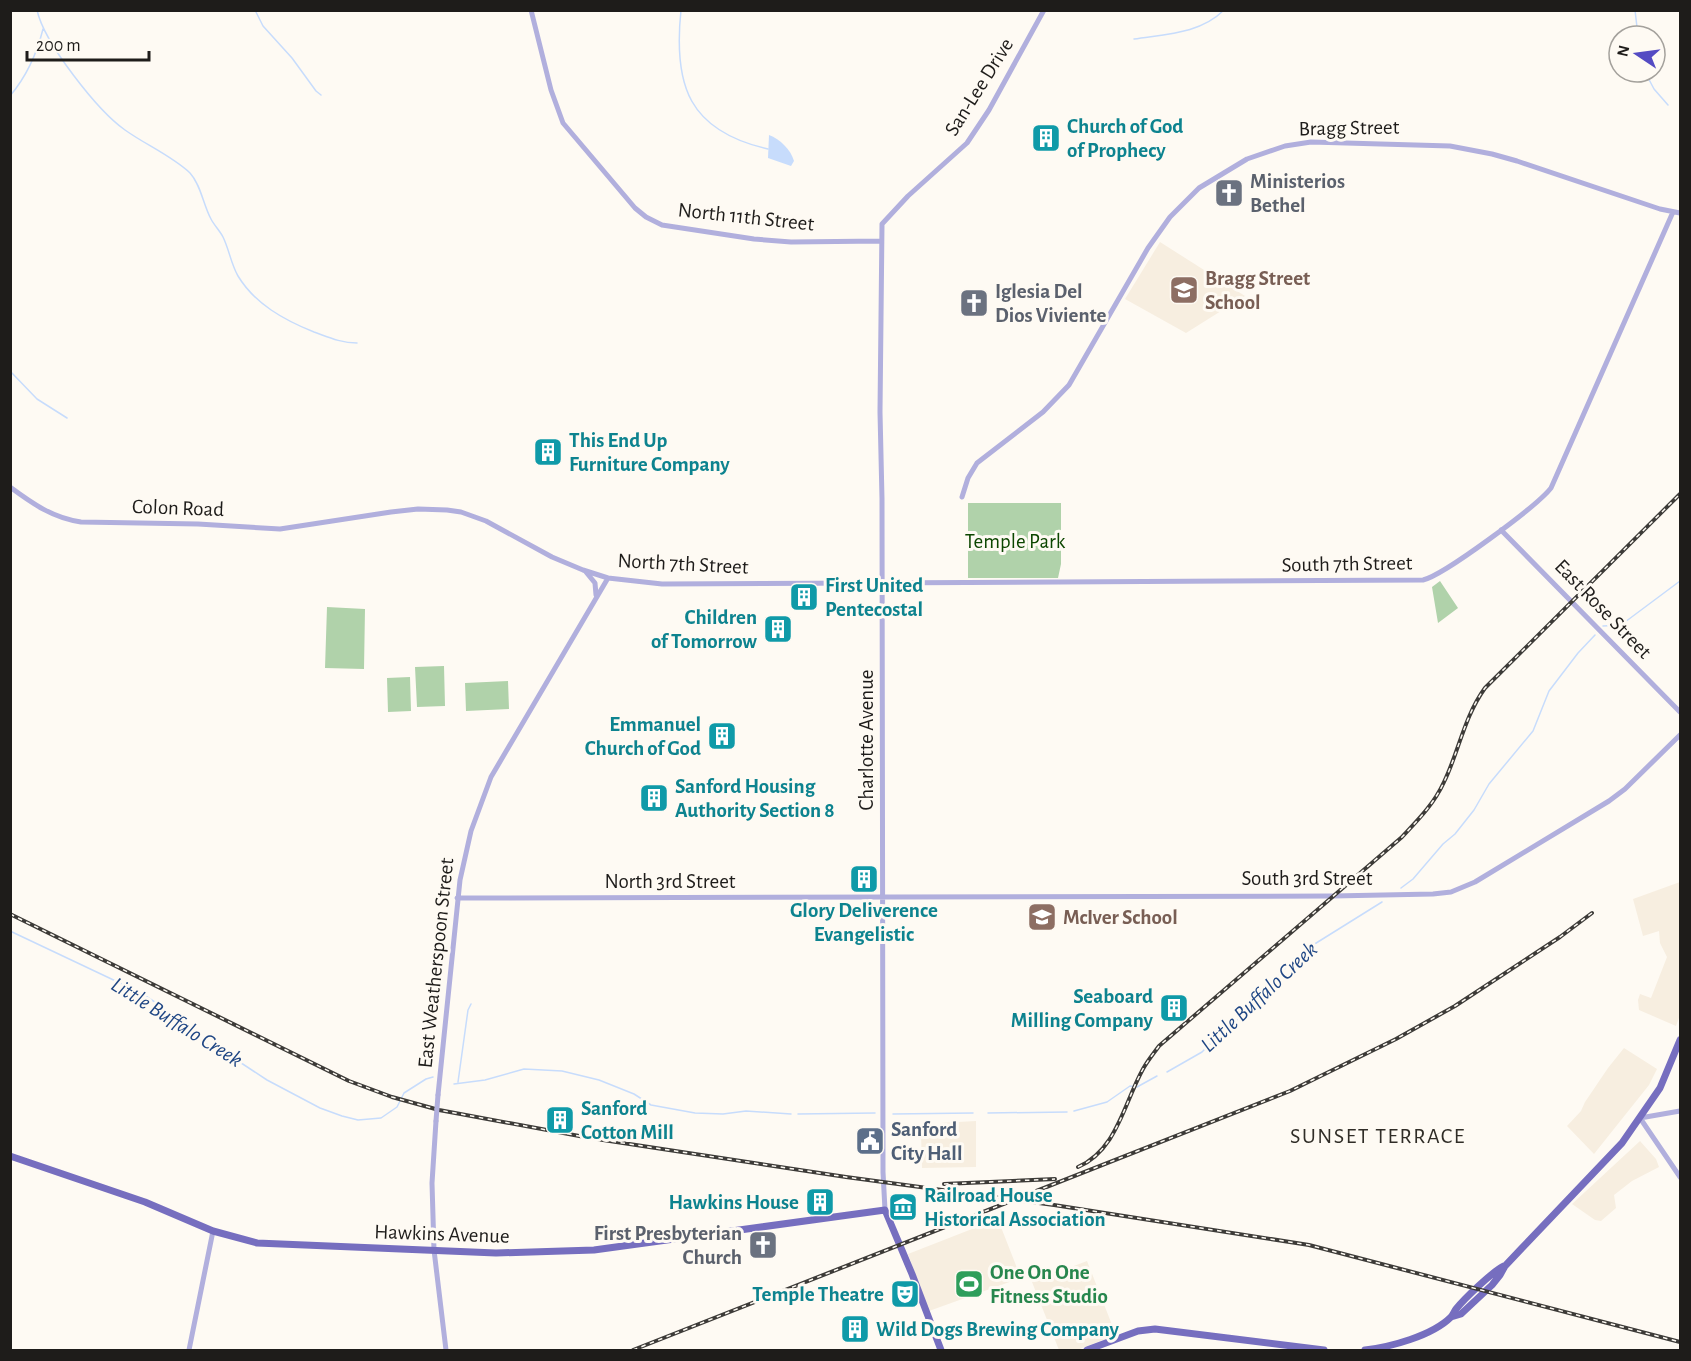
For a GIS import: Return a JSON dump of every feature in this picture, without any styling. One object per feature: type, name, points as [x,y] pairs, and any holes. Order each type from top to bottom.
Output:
[{"type":"main road","points":[[1365,1350],[1410,1339],[1461,1314],[1472,1304],[1622,1143],[1663,1082],[1680,1040]]},
{"type":"main road","name":"Hawkins Avenue","points":[[10,1156],[145,1202],[213,1231],[257,1243],[496,1253],[594,1250],[885,1210]]},
{"type":"main road","name":"Charlotte Avenue","points":[[885,1210],[904,1252],[941,1350]]},
{"type":"main road","points":[[1087,1350],[1138,1331],[1155,1329],[1324,1350]]},
{"type":"street","name":"North 11th Street","points":[[531,10],[551,90],[563,123],[646,217],[662,225],[762,240],[881,241]]},
{"type":"street","name":"San-Lee Drive","points":[[882,224],[908,196],[967,142],[989,110],[1044,10]]},
{"type":"street","name":"Bragg Street","points":[[962,497],[968,478],[977,463],[1043,412],[1069,385],[1148,248],[1170,217],[1199,188],[1247,159],[1285,146],[1311,142],[1450,146],[1517,161],[1680,213]]},
{"type":"street","name":"South 7th Street","points":[[882,584],[1414,581],[1430,578],[1442,572],[1540,501],[1555,482],[1673,212]]},
{"type":"street","name":"Charlotte Avenue","points":[[882,224],[885,1210]]},
{"type":"street","name":"Colon Road","points":[[10,487],[46,512],[81,522],[198,524],[280,529],[353,519]]},
{"type":"street","name":"North 7th Street","points":[[353,519],[411,510],[435,509],[460,512],[486,521],[552,557],[608,578],[662,584],[882,584]]},
{"type":"street","name":"East Rose Street","points":[[1501,530],[1680,712]]},
{"type":"street","points":[[585,570],[595,583],[596,598]]},
{"type":"street","name":"East Weatherspoon Street","points":[[446,1350],[434,1250],[432,1183],[438,1095],[458,898],[466,849],[491,777],[608,578]]},
{"type":"street","name":"South 3rd Street","points":[[883,897],[1333,896],[1443,893],[1475,882],[1617,795],[1680,735]]},
{"type":"street","name":"North 3rd Street","points":[[458,898],[883,897]]},
{"type":"street","points":[[1680,1111],[1640,1118],[1680,1177]]},
{"type":"street","points":[[189,1350],[213,1231]]},
{"type":"shaded area","points":[[1160,242],[1245,296],[1186,333],[1125,299]]},
{"type":"shaded area","points":[[1680,882],[1680,1015],[1676,1026],[1639,1010],[1640,994],[1651,998],[1667,957],[1660,943],[1659,931],[1643,936],[1633,899]]},
{"type":"shaded area","points":[[1624,1048],[1657,1069],[1649,1085],[1594,1154],[1567,1126],[1581,1111],[1608,1068]]},
{"type":"shaded area","points":[[976,1121],[976,1167],[922,1168],[921,1133],[939,1133],[940,1123]]},
{"type":"shaded area","points":[[1640,1141],[1656,1159],[1659,1167],[1632,1181],[1614,1195],[1616,1208],[1601,1221],[1595,1220],[1572,1204]]},
{"type":"shaded area","points":[[995,1220],[999,1222],[1019,1273],[1015,1280],[929,1311],[908,1254]]},
{"type":"shaded area","points":[[1087,1261],[1116,1335],[1077,1350],[1059,1350],[1032,1282]]},
{"type":"green space","name":"Temple Park","points":[[968,503],[1061,503],[1061,564],[1058,578],[968,578]]},
{"type":"green space","points":[[1440,581],[1458,608],[1438,623],[1432,587]]},
{"type":"green space","points":[[327,607],[365,609],[364,669],[325,668]]},
{"type":"green space","points":[[444,666],[445,706],[417,707],[415,667]]},
{"type":"green space","points":[[410,677],[411,711],[388,712],[387,678]]},
{"type":"green space","points":[[508,681],[509,709],[466,711],[465,683]]},
{"type":"water","points":[[769,135],[788,149],[794,161],[791,166],[768,158]]},
{"type":"waterway","points":[[37,10],[50,40],[61,57],[101,108],[125,130],[175,161],[194,178],[211,219],[222,235],[238,276],[253,295],[271,310],[303,327],[335,339],[357,343]]},
{"type":"waterway","points":[[255,10],[263,26],[321,95]]},
{"type":"waterway","points":[[681,10],[680,61],[684,83],[692,101],[704,117],[720,130],[741,141],[768,149]]},
{"type":"waterway","points":[[1134,39],[1182,32],[1204,24],[1224,10]]},
{"type":"waterway","points":[[1635,10],[1637,24]]},
{"type":"waterway","points":[[10,96],[30,64],[43,29]]},
{"type":"waterway","points":[[1651,84],[1668,105]]},
{"type":"waterway","points":[[10,371],[37,399],[67,418]]},
{"type":"waterway","name":"Little Buffalo Creek","points":[[1603,626],[1621,625],[1680,581]]},
{"type":"waterway","name":"Little Buffalo Creek","points":[[1401,888],[1413,879],[1474,810],[1489,784],[1533,731],[1549,691],[1595,635]]},
{"type":"waterway","name":"Little Buffalo Creek","points":[[1167,1072],[1202,1052],[1225,1029],[1246,1013],[1288,965],[1313,945],[1382,902]]},
{"type":"waterway","name":"Little Buffalo Creek","points":[[10,931],[141,993],[167,1010],[210,1047],[226,1053],[267,1080],[320,1108],[342,1116],[358,1120],[381,1118],[397,1107],[404,1093],[433,1077]]},
{"type":"waterway","points":[[458,1082],[468,1010],[471,1004]]},
{"type":"waterway","name":"Little Buffalo Creek","points":[[454,1084],[485,1080],[524,1069],[562,1071],[599,1080],[634,1094],[651,1105],[695,1113],[723,1114],[746,1111],[791,1114]]},
{"type":"waterway","name":"Little Buffalo Creek","points":[[1074,1111],[1107,1102],[1130,1086],[1137,1087],[1157,1076]]},
{"type":"waterway","name":"Little Buffalo Creek","points":[[988,1113],[1067,1112]]},
{"type":"waterway","name":"Little Buffalo Creek","points":[[798,1114],[875,1113]]},
{"type":"waterway","name":"Little Buffalo Creek","points":[[893,1114],[973,1113]]},
{"type":"railway","points":[[1078,1167],[1091,1159],[1111,1137],[1136,1082],[1159,1046],[1402,837],[1420,818],[1444,782],[1467,722],[1485,688],[1680,494]]},
{"type":"railway","points":[[633,1350],[1290,1091],[1396,1039],[1455,1006],[1560,937],[1592,913]]},
{"type":"railway","points":[[10,914],[349,1081],[392,1097],[439,1110],[590,1138],[846,1177],[1054,1205],[1309,1245],[1680,1342]]},
{"type":"railway","points":[[944,1184],[1055,1179]]},
{"type":"place","name":"Church of God of Prophecy","points":[[1046,138]]},
{"type":"place","name":"Ministerios Bethel","points":[[1229,193]]},
{"type":"place","name":"Bragg Street School","points":[[1184,290]]},
{"type":"place","name":"Iglesia Del Dios Viviente","points":[[974,303]]},
{"type":"place","name":"This End Up Furniture Company","points":[[548,452]]},
{"type":"place","name":"First United Pentecostal","points":[[804,597]]},
{"type":"place","name":"Children of Tomorrow","points":[[778,629]]},
{"type":"place","name":"Emmanuel Church of God","points":[[722,736]]},
{"type":"place","name":"Sanford Housing Authority Section 8","points":[[654,798]]},
{"type":"place","name":"Glory Deliverence Evangelistic","points":[[864,879]]},
{"type":"place","name":"McIver School","points":[[1042,917]]},
{"type":"place","name":"Seaboard Milling Company","points":[[1174,1008]]},
{"type":"place","name":"Sanford Cotton Mill","points":[[560,1120]]},
{"type":"place","name":"Sanford City Hall","points":[[870,1141]]},
{"type":"place","name":"Hawkins House","points":[[820,1202]]},
{"type":"place","name":"Railroad House Historical Association","points":[[903,1207]]},
{"type":"place","name":"First Presbyterian Church","points":[[763,1245]]},
{"type":"place","name":"One On One Fitness Studio","points":[[969,1284]]},
{"type":"place","name":"Temple Theatre","points":[[905,1294]]},
{"type":"place","name":"Wild Dogs Brewing Company","points":[[855,1329]]},
{"type":"district","name":"SUNSET TERRACE","points":[[1378,1136]]}]
